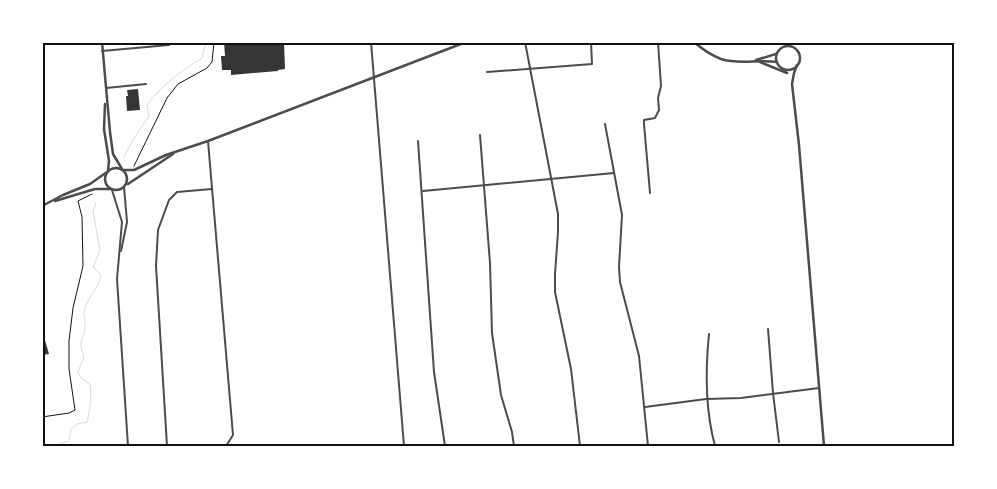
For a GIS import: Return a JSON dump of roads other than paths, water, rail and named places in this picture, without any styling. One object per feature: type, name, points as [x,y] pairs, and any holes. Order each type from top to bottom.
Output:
[{"type":"street","points":[[102,42],[105,88],[113,154],[127,176],[125,186],[127,222],[118,258]]},
{"type":"street","points":[[371,42],[404,446]]},
{"type":"street","points":[[42,206],[90,184],[113,168],[134,170],[176,152],[466,42]]},
{"type":"street","points":[[525,42],[532,70],[558,214],[554,274],[555,292],[572,369],[580,446]]},
{"type":"street","points":[[487,72],[592,64],[590,42]]},
{"type":"street","points":[[650,193],[644,120],[655,118],[659,110],[658,98],[661,86],[658,42]]},
{"type":"street","points":[[694,42],[721,59],[777,62]]},
{"type":"street","points":[[752,61],[776,54],[785,42]]},
{"type":"street","points":[[790,42],[798,53],[799,59],[792,84],[824,446]]},
{"type":"street","points":[[102,51],[169,45]]},
{"type":"street","points":[[782,47],[792,47]]},
{"type":"street","points":[[776,54],[777,62],[785,70],[792,84]]},
{"type":"street","points":[[758,61],[787,73]]},
{"type":"street","points":[[785,70],[792,69],[797,65]]},
{"type":"street","points":[[105,88],[146,84]]},
{"type":"street","points":[[105,88],[104,129],[109,161],[105,183],[111,189],[122,222],[117,279],[128,446]]},
{"type":"street","points":[[605,124],[622,215],[620,282],[638,356],[648,446]]},
{"type":"street","points":[[480,135],[490,263],[492,333],[501,395],[512,432],[514,446]]},
{"type":"street","points":[[208,141],[233,435],[226,446]]},
{"type":"street","points":[[418,141],[423,191],[434,372],[445,446]]},
{"type":"street","points":[[54,201],[95,189],[119,190],[176,152]]},
{"type":"street","points":[[423,191],[614,173]]},
{"type":"street","points":[[167,446],[156,266],[158,230],[169,200],[177,192],[212,189]]},
{"type":"street","points":[[768,329],[779,442]]},
{"type":"street","points":[[709,334],[706,399],[709,425],[715,446]]},
{"type":"street","points":[[644,407],[706,399],[741,398],[819,388]]},
{"type":"waterway","points":[[124,157],[135,136],[149,116],[147,105],[172,79],[202,58],[204,42]]},
{"type":"waterway","points":[[58,446],[68,441],[71,429],[77,424],[87,422],[90,408],[90,384],[80,377],[78,372],[84,357],[81,343],[85,327],[84,311],[101,275],[93,267],[100,251],[93,211],[96,203]]}]
